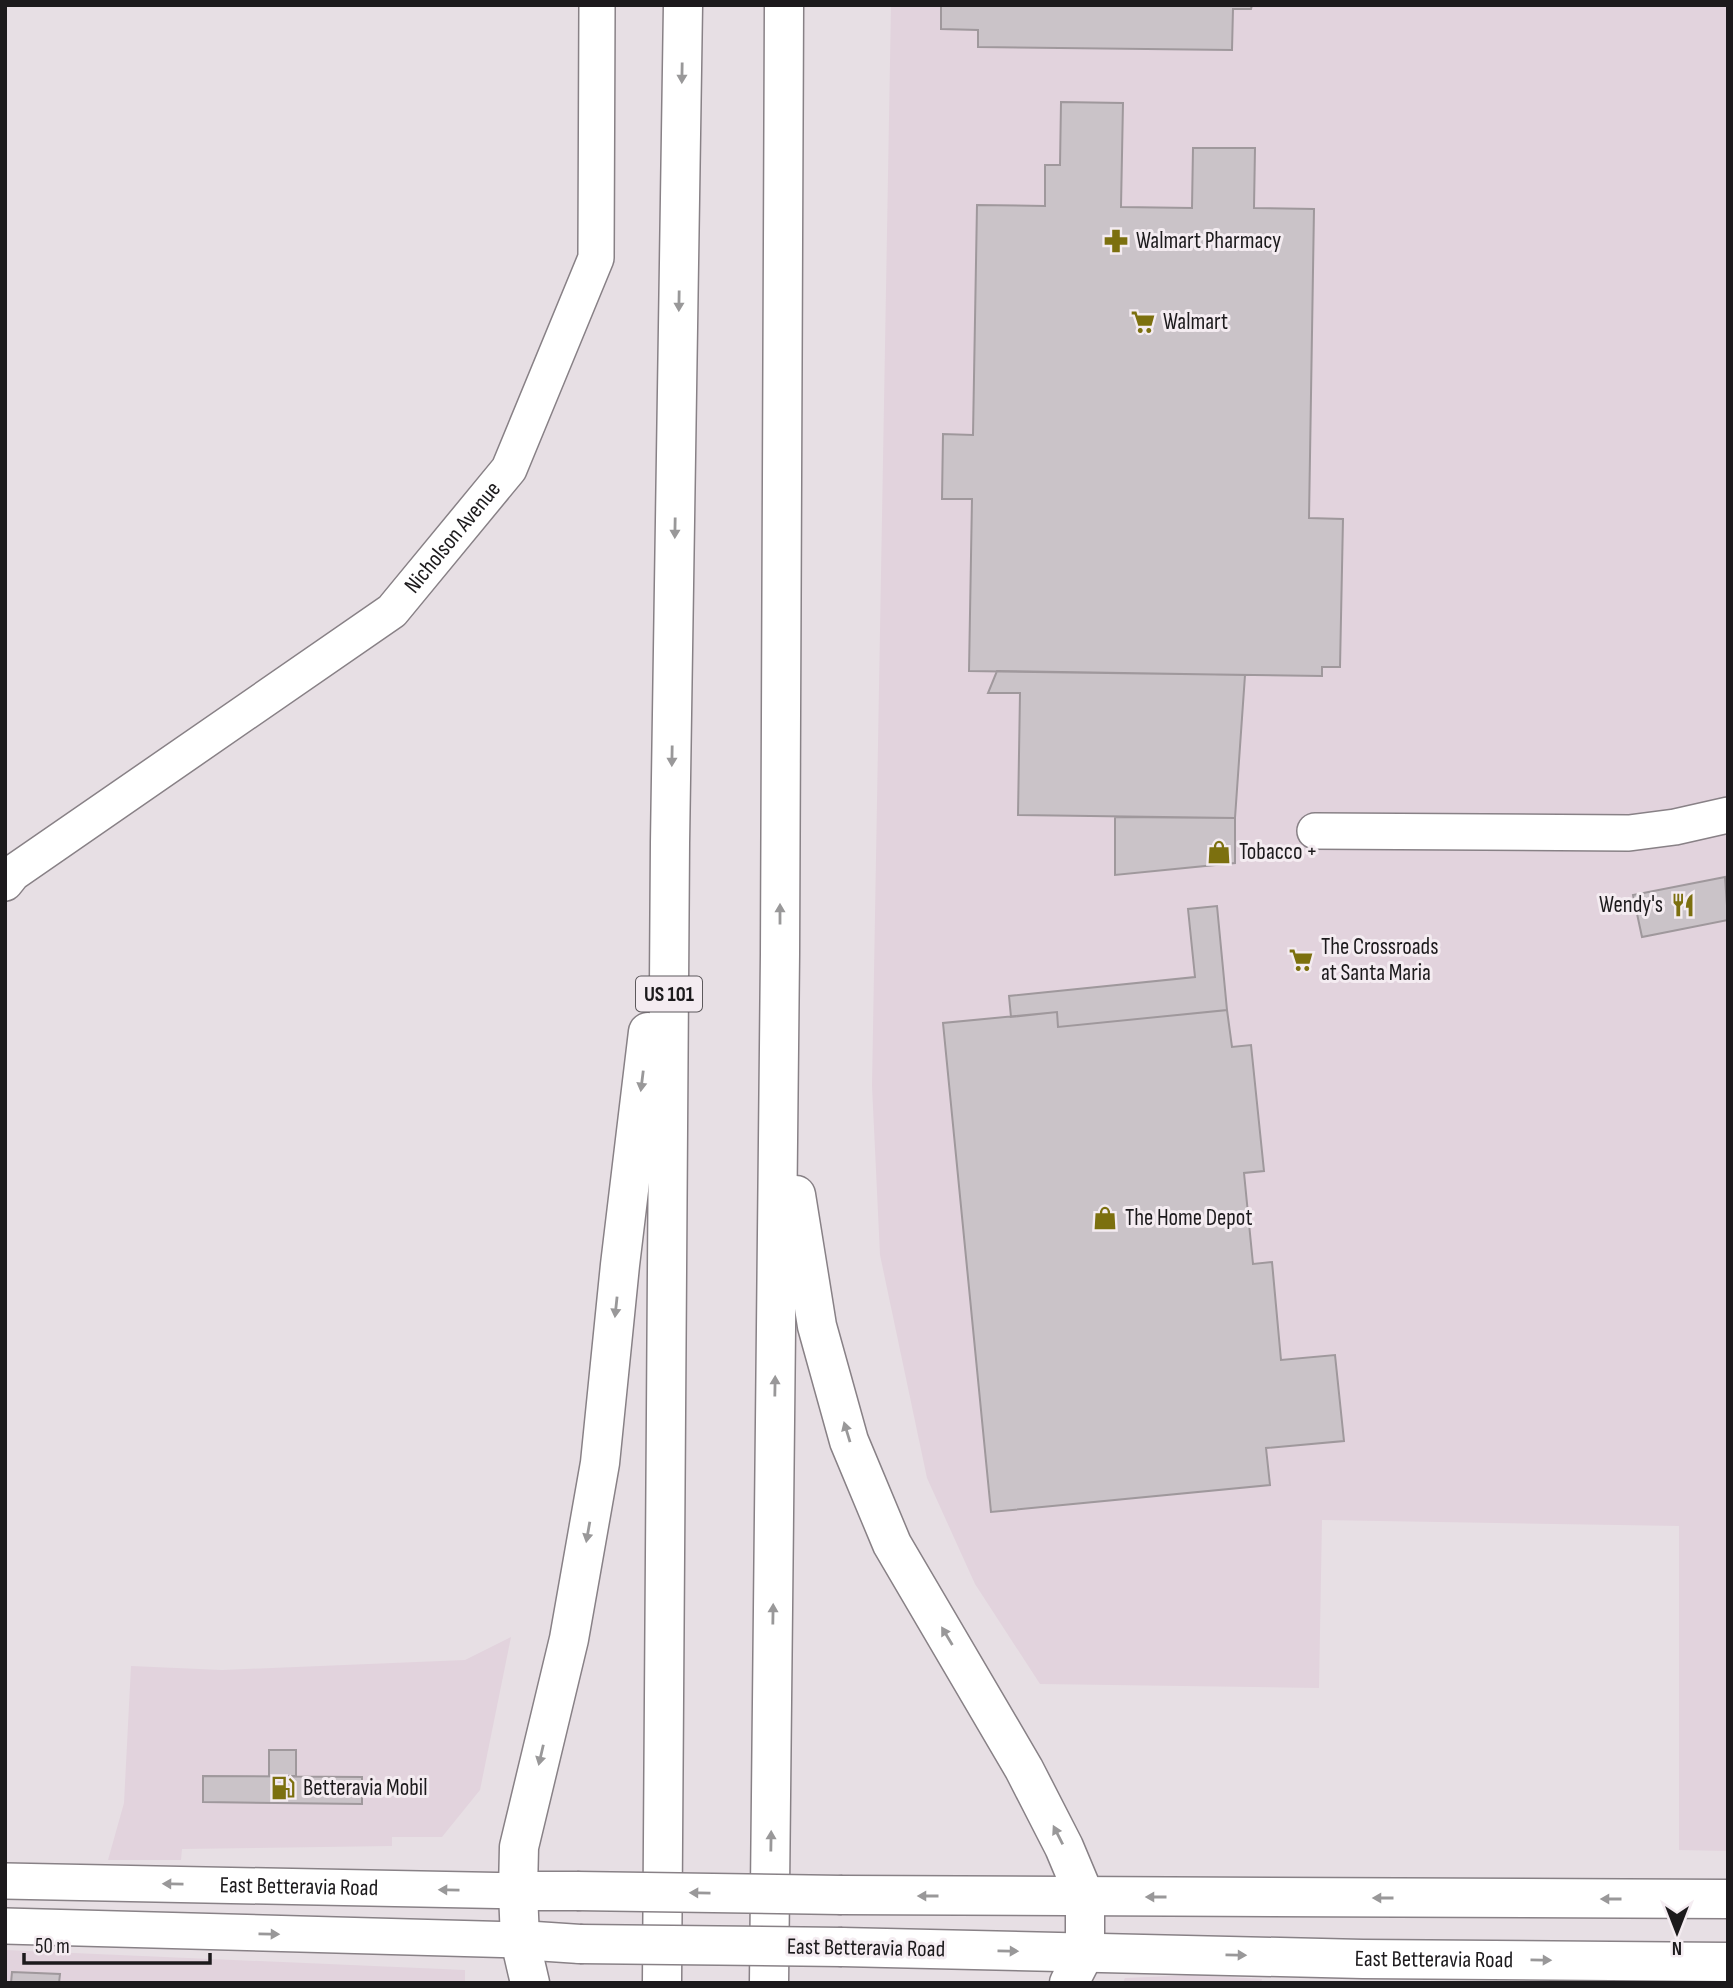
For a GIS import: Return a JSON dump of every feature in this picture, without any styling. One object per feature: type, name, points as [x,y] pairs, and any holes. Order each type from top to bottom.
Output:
[{"type":"highway","name":"US 101","points":[[662,1983],[670,842],[683,5]]},
{"type":"highway","points":[[769,1983],[780,954],[784,5]]},
{"type":"highway","points":[[530,1983],[520,1940],[519,1847],[569,1639],[600,1463],[620,1265],[670,842]]},
{"type":"highway","points":[[780,954],[792,1175],[817,1325],[849,1441],[892,1544],[1024,1769],[1064,1847],[1085,1897],[1077,1967]]},
{"type":"highway","name":"East Betteravia Road","points":[[518,1891],[1085,1897],[1728,1899]]},
{"type":"highway","name":"East Betteravia Road","points":[[520,1940],[580,1944],[842,1947],[1077,1967],[1363,1959],[1728,1962]]},
{"type":"street","name":"Nicholson Avenue","points":[[5,883],[13,873],[392,611],[509,469],[596,258],[597,5]]},
{"type":"street","points":[[1315,831],[1629,833],[1675,827],[1728,815]]},
{"type":"street","name":"East Betteravia Road","points":[[5,1881],[518,1891]]},
{"type":"street","name":"East Betteravia Road","points":[[5,1927],[520,1940]]},
{"type":"shaded area","name":"The Crossroads at Santa Maria","points":[[891,5],[1728,5],[1728,1851],[1679,1850],[1679,1526],[1322,1520],[1319,1688],[1040,1684],[975,1584],[927,1478],[880,1255],[872,1086]]},
{"type":"shaded area","points":[[511,1637],[480,1790],[442,1837],[392,1837],[392,1846],[182,1849],[181,1860],[108,1860],[124,1803],[131,1666],[222,1670],[465,1660]]},
{"type":"shaded area","points":[[5,1950],[465,1970],[465,1983],[5,1983]]},
{"type":"shaded area","points":[[1194,1975],[1262,1979],[1261,1983],[1123,1983],[1125,1978]]},
{"type":"building","points":[[941,5],[1252,5],[1251,9],[1233,9],[1232,50],[978,47],[978,30],[941,29]]},
{"type":"building","name":"Walmart","points":[[1061,102],[1123,103],[1121,207],[1192,208],[1193,148],[1255,148],[1254,208],[1314,209],[1309,518],[1343,519],[1340,667],[1322,667],[1322,676],[969,671],[972,499],[942,499],[943,434],[973,435],[977,205],[1045,206],[1045,165],[1060,165]]},
{"type":"building","points":[[997,671],[1245,675],[1235,818],[1018,815],[1020,693],[988,693]]},
{"type":"building","points":[[1115,817],[1235,818],[1235,863],[1115,875]]},
{"type":"building","points":[[1725,877],[1728,920],[1642,937],[1633,895]]},
{"type":"building","points":[[1217,906],[1227,1010],[1058,1027],[1057,1012],[1011,1017],[1009,996],[1195,977],[1188,909]]},
{"type":"building","name":"The Home Depot","points":[[1227,1010],[1232,1047],[1251,1045],[1264,1171],[1244,1173],[1253,1264],[1272,1262],[1281,1360],[1335,1355],[1344,1441],[1266,1448],[1270,1485],[991,1512],[943,1023],[1057,1012],[1058,1027]]},
{"type":"building","points":[[269,1750],[296,1750],[296,1776],[269,1776]]},
{"type":"building","points":[[203,1776],[362,1777],[362,1804],[203,1802]]},
{"type":"building","points":[[12,1972],[60,1974],[59,1983],[11,1983]]},
{"type":"place","name":"Walmart Pharmacy","points":[[1116,241]]},
{"type":"place","name":"Walmart","points":[[1143,322]]},
{"type":"place","name":"Tobacco +","points":[[1219,852]]},
{"type":"place","name":"Wendy's","points":[[1683,905]]},
{"type":"place","name":"The Crossroads at Santa Maria","points":[[1301,960]]},
{"type":"place","name":"The Home Depot","points":[[1105,1218]]},
{"type":"place","name":"Betteravia Mobil","points":[[283,1788]]}]
